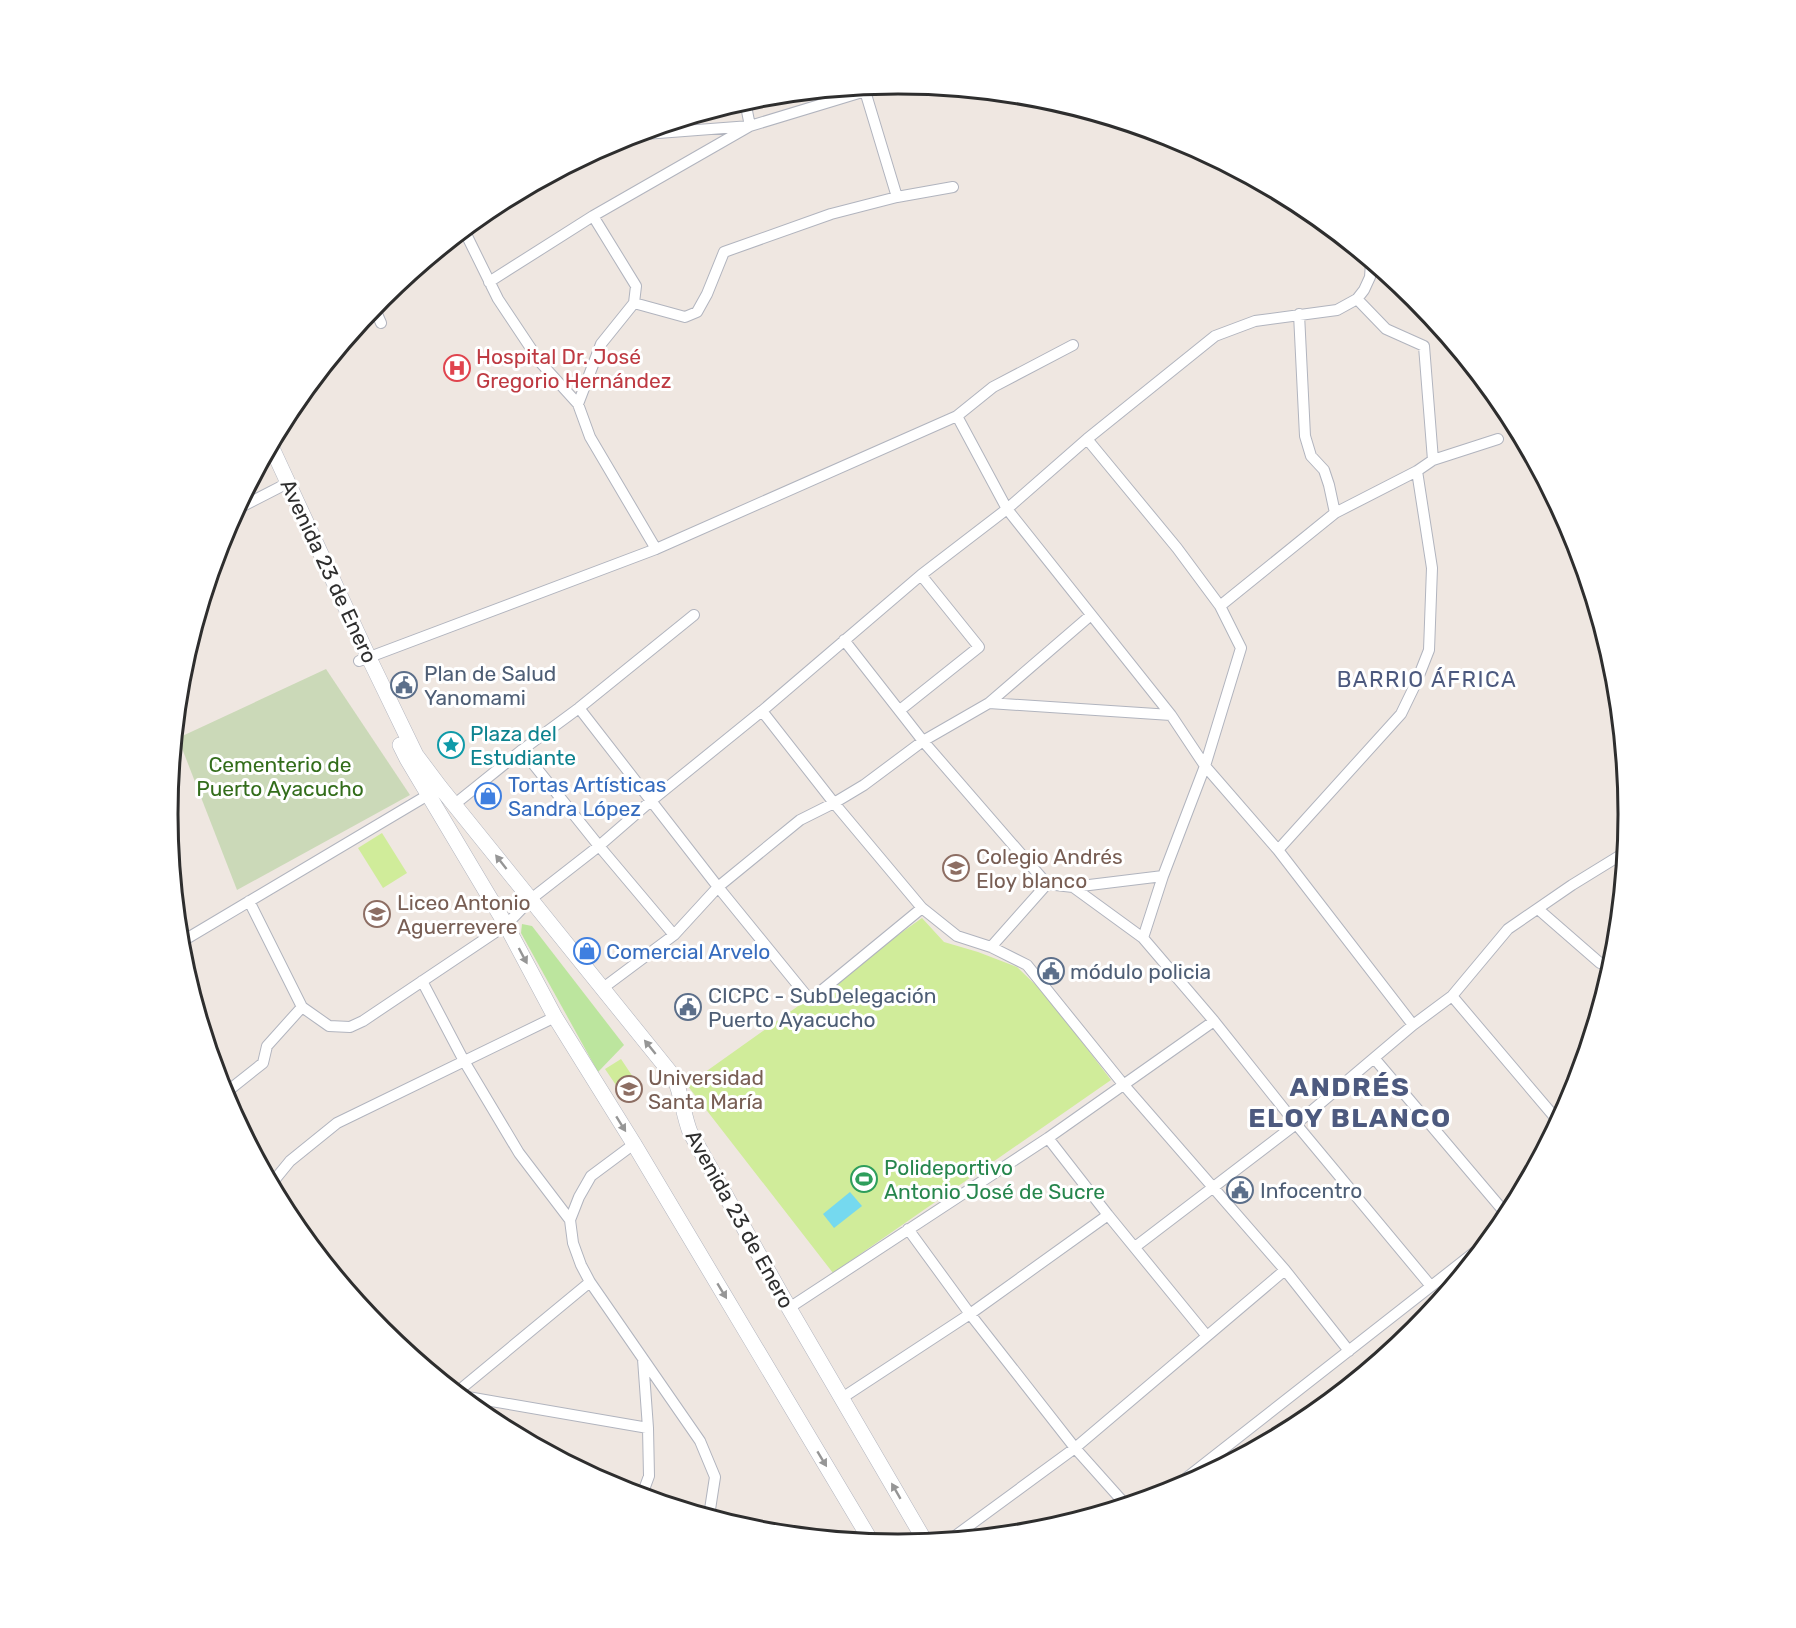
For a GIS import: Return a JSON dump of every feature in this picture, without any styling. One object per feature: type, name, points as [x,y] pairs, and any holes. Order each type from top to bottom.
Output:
[{"type":"main road","name":"Avenida 23 de Enero","points":[[275,455],[364,660]]},
{"type":"main road","name":"Avenida 23 de Enero","points":[[269,465],[364,660],[555,1017],[866,1533]]},
{"type":"main road","name":"Avenida 23 de Enero","points":[[435,791],[455,804],[674,1077],[681,1092],[684,1115],[690,1132],[789,1308],[920,1533]]},
{"type":"street","points":[[866,95],[897,197]]},
{"type":"street","points":[[670,132],[750,126],[847,96]]},
{"type":"street","points":[[747,111],[750,126]]},
{"type":"street","points":[[489,282],[593,216],[750,126]]},
{"type":"street","points":[[634,303],[685,317],[697,312],[724,252],[831,214],[897,197],[953,187]]},
{"type":"street","points":[[578,404],[601,344],[634,303],[636,286],[593,216]]},
{"type":"street","points":[[468,237],[498,299],[540,362],[578,404],[590,437],[656,549]]},
{"type":"street","points":[[249,901],[302,1007],[329,1026],[350,1027],[363,1021],[506,925],[531,899],[599,846],[762,711],[921,575],[1007,509],[1087,439],[1215,336],[1255,321],[1337,310],[1356,299],[1364,290],[1370,272]]},
{"type":"street","points":[[1356,299],[1386,329],[1424,346],[1433,460]]},
{"type":"street","points":[[1299,314],[1305,436],[1311,456],[1324,470],[1335,513]]},
{"type":"street","points":[[378,317],[381,323]]},
{"type":"street","points":[[364,660],[656,549],[957,416],[993,387],[1073,345]]},
{"type":"street","points":[[957,416],[1007,509],[1171,716],[1205,766],[1278,850],[1413,1026]]},
{"type":"street","points":[[1087,439],[1177,548],[1220,606],[1241,648],[1205,766],[1163,876],[1143,938]]},
{"type":"street","points":[[1220,606],[1335,513],[1417,471],[1433,460],[1498,439]]},
{"type":"street","points":[[1278,850],[1401,714],[1429,650],[1432,568],[1417,471]]},
{"type":"street","points":[[250,502],[280,487]]},
{"type":"street","points":[[900,710],[979,647],[921,575]]},
{"type":"street","points":[[455,804],[694,615]]},
{"type":"street","points":[[603,988],[674,935],[718,887],[800,820],[864,785],[923,741],[989,703],[1091,615]]},
{"type":"street","points":[[844,640],[923,741],[1047,884],[1073,887],[1163,876]]},
{"type":"street","points":[[989,703],[1171,716]]},
{"type":"street","points":[[579,708],[718,887],[810,1000],[922,908]]},
{"type":"street","points":[[762,711],[834,803],[922,908],[957,936],[991,947],[1027,965],[1123,1084],[1285,1269],[1349,1351]]},
{"type":"street","points":[[522,750],[674,935]]},
{"type":"street","points":[[189,937],[435,791]]},
{"type":"street","points":[[1135,1247],[1296,1124],[1452,996],[1508,929],[1616,858]]},
{"type":"street","points":[[991,947],[1047,884]]},
{"type":"street","points":[[1073,887],[1143,938],[1214,1021],[1430,1285]]},
{"type":"street","points":[[1538,909],[1600,963]]},
{"type":"street","points":[[422,981],[464,1061],[519,1153],[570,1220],[577,1254],[590,1281],[700,1441],[715,1477],[710,1508]]},
{"type":"street","points":[[1452,996],[1551,1114]]},
{"type":"street","points":[[232,1087],[263,1063],[267,1046],[302,1007]]},
{"type":"street","points":[[277,1177],[290,1161],[338,1123],[555,1017]]},
{"type":"street","points":[[789,1308],[1048,1138],[1214,1021]]},
{"type":"street","points":[[1374,1058],[1500,1207]]},
{"type":"street","points":[[1048,1138],[1206,1335]]},
{"type":"street","points":[[570,1220],[591,1176],[633,1144]]},
{"type":"street","points":[[842,1398],[970,1314],[1108,1215]]},
{"type":"street","points":[[908,1229],[970,1314],[1075,1448],[1120,1498]]},
{"type":"street","points":[[1203,1465],[1460,1262]]},
{"type":"street","points":[[963,1530],[1075,1448],[1285,1269]]},
{"type":"street","points":[[463,1387],[590,1281]]},
{"type":"street","points":[[643,1358],[649,1476],[645,1487]]},
{"type":"street","points":[[480,1399],[648,1428]]},
{"type":"green space","name":"Cementerio de Puerto Ayacucho","points":[[326,669],[410,795],[237,890],[182,748],[183,736]]},
{"type":"green space","points":[[382,833],[407,873],[383,888],[358,848]]},
{"type":"green space","name":"Polideportivo Antonio José de Sucre","points":[[922,918],[944,942],[1017,967],[1046,995],[1111,1080],[833,1273],[687,1085]]},
{"type":"green space","points":[[522,924],[532,926],[624,1045],[598,1072],[521,933]]},
{"type":"green space","points":[[621,1059],[635,1080],[620,1091],[605,1069]]},
{"type":"water","points":[[850,1192],[862,1206],[834,1228],[823,1214]]},
{"type":"place","name":"Hospital Dr. José Gregorio Hernández","points":[[457,368]]},
{"type":"place","name":"Plan de Salud Yanomami","points":[[404,685]]},
{"type":"place","name":"Plaza del Estudiante","points":[[451,745]]},
{"type":"place","name":"Tortas Artísticas Sandra López","points":[[488,796]]},
{"type":"place","name":"Colegio Andrés Eloy blanco","points":[[956,868]]},
{"type":"place","name":"Liceo Antonio Aguerrevere","points":[[377,914]]},
{"type":"place","name":"Comercial Arvelo","points":[[587,951]]},
{"type":"place","name":"módulo policia","points":[[1051,971]]},
{"type":"place","name":"CICPC - SubDelegación Puerto Ayacucho","points":[[688,1007]]},
{"type":"place","name":"Universidad Santa María","points":[[629,1089]]},
{"type":"place","name":"Polideportivo Antonio José de Sucre","points":[[864,1179]]},
{"type":"place","name":"Infocentro","points":[[1240,1190]]},
{"type":"district","name":"BARRIO ÁFRICA","points":[[1427,679]]},
{"type":"district","name":"ANDRÉS ELOY BLANCO","points":[[1350,1102]]}]
